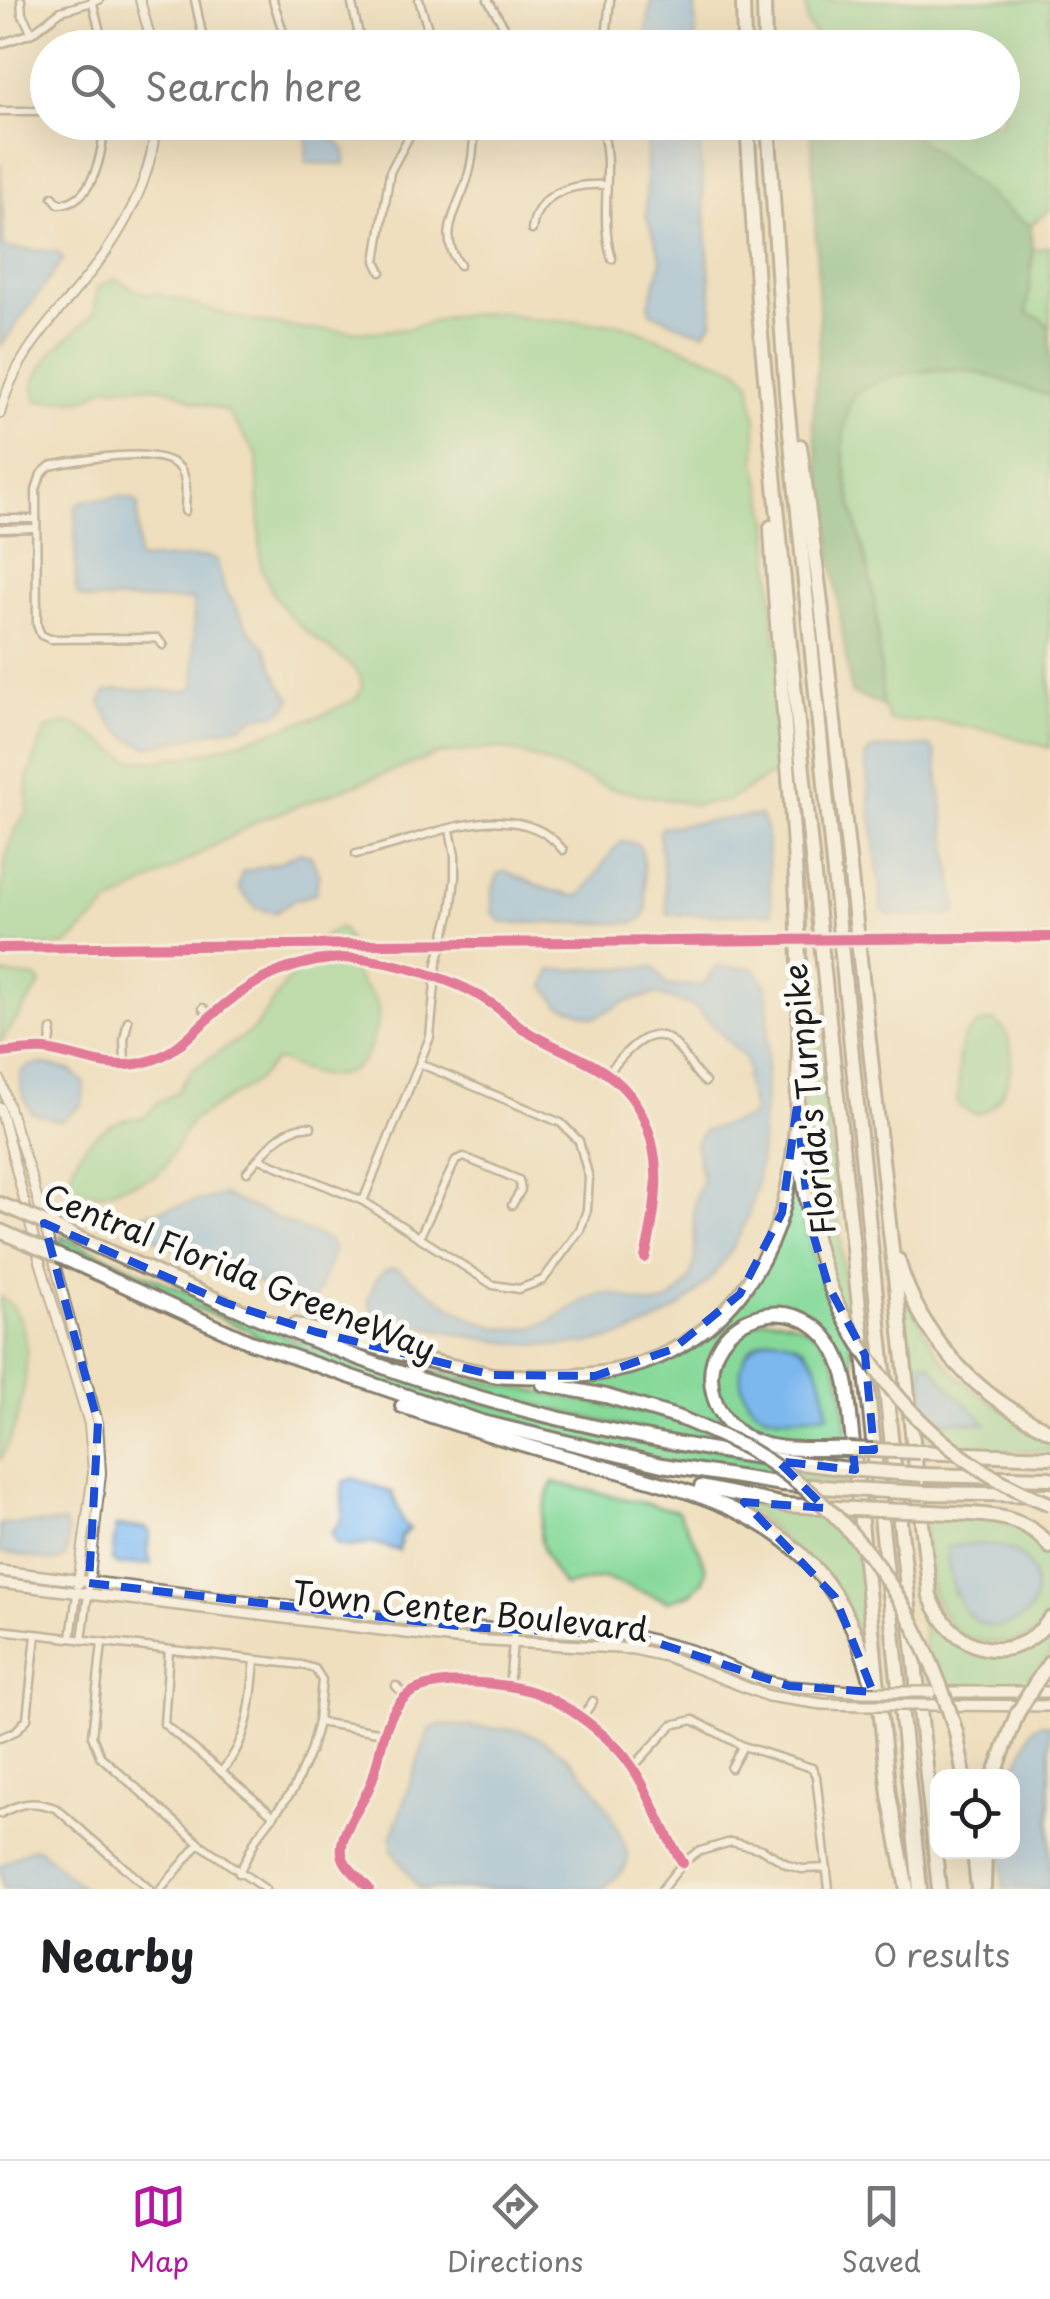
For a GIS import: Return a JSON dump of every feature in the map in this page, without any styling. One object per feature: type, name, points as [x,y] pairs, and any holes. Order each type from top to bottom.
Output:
[{"type":"highway","points":[[744,0],[744,30]]},
{"type":"highway","points":[[764,0],[764,30]]},
{"type":"highway","name":"Florida's Turnpike","points":[[748,140],[776,502],[920,1889]]},
{"type":"highway","name":"Florida's Turnpike","points":[[769,140],[779,300],[874,1286],[939,1889]]},
{"type":"highway","points":[[779,300],[822,612],[928,1585],[936,1612],[952,1633],[975,1646],[1002,1648],[1027,1641],[1050,1619]]},
{"type":"highway","points":[[493,1375],[566,1379],[624,1369],[673,1349],[719,1317],[759,1267],[771,1242],[788,1189],[797,1106],[800,979],[798,874],[770,523],[776,502]]},
{"type":"highway","points":[[797,1106],[802,1180],[828,1285],[875,1371],[922,1423],[977,1467],[1050,1504]]},
{"type":"highway","points":[[886,1198],[902,1274],[918,1312],[939,1345],[982,1390],[1050,1431]]},
{"type":"highway","name":"Central Florida GreeneWay","points":[[0,1204],[373,1363],[546,1417],[680,1446],[848,1470],[1050,1478]]},
{"type":"highway","name":"Central Florida GreeneWay","points":[[0,1230],[250,1342],[424,1404],[556,1442],[736,1478],[813,1488],[1050,1495]]},
{"type":"highway","points":[[226,1303],[333,1336],[493,1375],[606,1396],[680,1418],[747,1449],[781,1470],[856,1539],[897,1593],[926,1645],[956,1732],[963,1769]]},
{"type":"highway","points":[[906,1889],[889,1795],[883,1742],[842,1363],[822,1331],[796,1316],[762,1315],[735,1328],[718,1349],[712,1370],[715,1400],[729,1424],[748,1438],[770,1445],[846,1449],[919,1452],[1050,1457]]},
{"type":"highway","points":[[250,1342],[392,1402],[494,1437],[712,1498],[764,1524],[820,1577],[848,1618],[865,1660],[883,1742]]},
{"type":"highway","points":[[562,1456],[765,1501],[1011,1519],[1036,1532],[1050,1548]]},
{"type":"highway","points":[[997,1769],[1018,1714],[1050,1662]]},
{"type":"highway","points":[[975,1859],[981,1889]]},
{"type":"highway","points":[[981,1889],[984,1859]]},
{"type":"main road","name":"Town Center Boulevard","points":[[0,1570],[514,1632],[637,1636],[690,1650],[756,1678],[789,1686],[863,1692],[1050,1692]]},
{"type":"main road","name":"Town Center Boulevard","points":[[0,1583],[513,1645],[634,1650],[668,1657],[768,1696],[808,1702],[1050,1706]]},
{"type":"street","points":[[21,0],[22,14],[31,30]]},
{"type":"street","points":[[35,30],[61,12],[94,0],[100,30]]},
{"type":"street","points":[[140,0],[148,30]]},
{"type":"street","points":[[194,0],[202,30]]},
{"type":"street","points":[[273,0],[282,30]]},
{"type":"street","points":[[350,0],[358,30]]},
{"type":"street","points":[[419,0],[428,30]]},
{"type":"street","points":[[488,0],[506,30]]},
{"type":"street","points":[[607,30],[610,0]]},
{"type":"street","points":[[0,44],[30,33]]},
{"type":"street","points":[[0,111],[30,111]]},
{"type":"street","points":[[52,197],[59,204],[73,204],[80,199],[98,162],[102,140]]},
{"type":"street","points":[[0,414],[16,369],[37,336],[104,254],[130,212],[147,171],[153,140]]},
{"type":"street","points":[[380,272],[376,261],[384,193],[407,140]]},
{"type":"street","points":[[460,265],[451,254],[449,221],[469,175],[473,140]]},
{"type":"street","points":[[606,140],[604,223],[612,259]]},
{"type":"street","points":[[532,230],[541,204],[576,185],[604,184]]},
{"type":"street","points":[[162,645],[156,638],[50,639],[40,635],[36,490],[41,474],[50,466],[153,454],[172,459],[182,470],[186,485],[184,512]]},
{"type":"street","points":[[0,519],[36,519]]},
{"type":"street","points":[[0,529],[36,528]]},
{"type":"street","points":[[356,854],[450,830],[509,820],[552,839],[563,850]]},
{"type":"street","points":[[363,1201],[430,1037],[435,978],[455,878],[450,830]]},
{"type":"street","points":[[0,1054],[49,1051],[124,1066],[158,1058],[182,1043],[240,991],[291,965],[354,958],[435,978],[472,992],[527,1032],[609,1072],[636,1102],[649,1130],[656,1165],[654,1217],[644,1258]]},
{"type":"street","points":[[202,1008],[211,1016]]},
{"type":"street","points":[[124,1066],[128,1021]]},
{"type":"street","points":[[49,1051],[52,1030]]},
{"type":"street","points":[[609,1072],[634,1042],[664,1036],[674,1041],[706,1082]]},
{"type":"street","points":[[260,1158],[363,1201],[492,1284],[519,1289],[543,1280],[580,1230],[590,1195],[582,1150],[570,1130],[560,1123],[421,1064]]},
{"type":"street","points":[[0,1080],[32,1179],[98,1423],[101,1473],[71,1638]]},
{"type":"street","points":[[0,1107],[39,1258],[89,1424],[93,1472],[84,1582]]},
{"type":"street","points":[[247,1172],[286,1132],[311,1127]]},
{"type":"street","points":[[420,1236],[456,1160],[464,1157],[519,1180],[521,1190],[512,1204]]},
{"type":"street","points":[[82,1594],[82,1640]]},
{"type":"street","points":[[0,1630],[314,1670],[322,1680],[310,1752],[293,1790],[258,1837],[240,1873]]},
{"type":"street","points":[[510,1687],[514,1632]]},
{"type":"street","points":[[0,1738],[16,1731],[27,1719],[36,1635]]},
{"type":"street","points":[[102,1643],[92,1736],[100,1756],[200,1844],[265,1889]]},
{"type":"street","points":[[169,1651],[164,1724],[274,1816]]},
{"type":"street","points":[[222,1771],[243,1740],[256,1660]]},
{"type":"street","points":[[369,1889],[345,1863],[342,1840],[371,1784],[393,1712],[405,1696],[421,1686],[438,1683],[531,1690],[580,1719],[634,1766],[665,1837],[682,1863]]},
{"type":"street","points":[[396,1686],[405,1696]]},
{"type":"street","points":[[580,1719],[594,1701]]},
{"type":"street","points":[[634,1766],[680,1721],[702,1722],[743,1746],[812,1768],[830,1889]]},
{"type":"street","points":[[318,1722],[384,1732]]},
{"type":"street","points":[[732,1768],[743,1746]]},
{"type":"street","points":[[0,1814],[28,1802],[40,1802],[57,1810],[149,1889]]},
{"type":"street","points":[[662,1889],[682,1863],[714,1845],[731,1842],[762,1849],[802,1869],[827,1868]]},
{"type":"street","points":[[161,1889],[200,1844]]},
{"type":"highlighted area","points":[[797,1106],[809,1220],[828,1285],[865,1355],[874,1450],[853,1450],[855,1470],[778,1461],[825,1508],[744,1502],[835,1597],[873,1692],[789,1686],[637,1636],[467,1627],[89,1583],[98,1423],[44,1223],[226,1303],[316,1332],[493,1375],[595,1376],[673,1349],[740,1294],[782,1213]]},
{"type":"green space","points":[[806,0],[1050,0],[1050,209],[1031,225],[1018,219],[919,140],[1020,140],[1020,30],[812,30],[807,23]]},
{"type":"green space","points":[[812,140],[919,140],[1031,225],[1033,250],[1027,313],[1050,328],[1050,395],[982,374],[932,370],[882,380],[853,395],[846,420],[845,471],[874,599],[883,706],[851,693],[813,421],[820,335]]},
{"type":"green space","points":[[1050,246],[1050,328],[1027,313],[1033,250]]},
{"type":"green space","points":[[115,279],[145,294],[160,294],[234,317],[302,329],[374,332],[407,329],[451,316],[503,312],[528,319],[621,324],[737,368],[750,381],[756,420],[756,462],[769,519],[774,628],[793,725],[789,760],[784,767],[727,801],[695,805],[609,788],[499,748],[439,754],[260,820],[109,905],[66,946],[0,945],[1,893],[7,857],[11,840],[27,813],[28,778],[45,730],[65,722],[79,726],[130,760],[157,761],[210,751],[320,716],[356,699],[362,688],[360,676],[351,665],[307,632],[274,595],[261,568],[257,455],[227,411],[193,401],[173,390],[154,387],[107,386],[85,399],[37,401],[33,383],[51,353],[94,314],[97,288]]},
{"type":"green space","points":[[955,370],[984,374],[1050,395],[1050,748],[993,731],[941,722],[890,721],[883,706],[874,599],[845,465],[845,414],[853,396],[873,381],[900,374]]},
{"type":"green space","points":[[339,927],[348,941],[355,975],[378,1008],[373,1038],[358,1066],[335,1076],[275,1061],[255,1082],[191,1121],[166,1165],[154,1177],[98,1194],[72,1187],[74,1165],[87,1144],[118,1122],[144,1118],[158,1102],[176,1093],[191,1071],[254,1029],[312,945]]},
{"type":"green space","points":[[805,942],[811,942],[859,1426],[854,1427],[844,1376],[832,1342],[811,1318],[796,1312],[747,1316],[708,1368],[731,1433],[842,1453],[844,1463],[711,1443],[583,1417],[457,1383],[329,1341],[330,1338],[440,1373],[644,1412],[567,1383],[606,1378],[665,1359],[754,1281],[796,1155],[808,1235],[834,1312],[810,1192],[806,1146]]},
{"type":"green space","points":[[0,974],[36,978],[41,984],[0,1043]]},
{"type":"green space","points":[[994,1021],[1009,1042],[1010,1071],[999,1098],[990,1108],[974,1113],[958,1105],[961,1046],[968,1032]]},
{"type":"green space","points":[[60,1236],[319,1351],[468,1399],[845,1473],[846,1487],[625,1454],[462,1411],[253,1335],[65,1253]]},
{"type":"green space","points":[[898,1272],[928,1337],[951,1369],[998,1406],[1050,1435],[1050,1451],[916,1448]]},
{"type":"green space","points":[[0,1297],[14,1309],[23,1327],[26,1374],[22,1400],[0,1460]]},
{"type":"green space","points":[[764,1319],[790,1322],[810,1330],[824,1343],[840,1379],[849,1446],[772,1442],[749,1433],[727,1413],[718,1386],[720,1358],[737,1334]],"holes":[[[802,1346],[815,1361],[828,1414],[765,1411],[753,1405],[745,1394],[744,1359]]]},
{"type":"green space","points":[[553,1482],[678,1511],[699,1549],[706,1569],[703,1580],[690,1594],[668,1601],[603,1578],[564,1586],[547,1559],[540,1536]]},
{"type":"green space","points":[[718,1497],[856,1512],[872,1667],[838,1594],[758,1516]]},
{"type":"green space","points":[[923,1516],[993,1520],[1025,1531],[1039,1541],[1050,1555],[1050,1610],[1044,1623],[1022,1639],[991,1643],[962,1635],[952,1627],[932,1588]],"holes":[[[970,1544],[1008,1549],[954,1594],[947,1557]]]},
{"type":"green space","points":[[915,1553],[920,1553],[936,1619],[963,1645],[995,1653],[1050,1626],[1050,1656],[1027,1687],[929,1686]]},
{"type":"water","points":[[651,0],[695,0],[696,30],[647,30]]},
{"type":"water","points":[[307,140],[336,140],[345,150],[345,164],[306,163]]},
{"type":"water","points":[[647,140],[699,140],[712,306],[712,322],[705,332],[651,313],[649,304],[662,260],[646,215]]},
{"type":"water","points":[[0,163],[4,248],[58,252],[63,260],[0,347]]},
{"type":"water","points":[[121,497],[138,504],[138,560],[217,560],[224,587],[251,633],[266,648],[291,699],[282,711],[243,725],[147,747],[113,724],[101,702],[105,693],[116,689],[187,691],[195,686],[193,600],[89,600],[76,591],[75,508],[82,501]]},
{"type":"water","points":[[929,746],[935,752],[957,911],[889,916],[882,909],[865,757],[872,749]]},
{"type":"water","points":[[760,815],[766,828],[772,913],[668,915],[659,833],[662,827]]},
{"type":"water","points":[[624,841],[637,844],[642,850],[647,910],[641,920],[503,923],[492,912],[492,892],[498,874],[504,871],[578,897]]},
{"type":"water","points":[[300,852],[310,855],[319,874],[315,894],[292,901],[275,913],[256,908],[239,889],[242,872],[278,863]]},
{"type":"water","points":[[654,967],[667,986],[703,985],[716,967],[754,968],[767,987],[766,1070],[757,1179],[742,1229],[715,1273],[680,1307],[641,1329],[599,1342],[510,1343],[374,1314],[368,1301],[374,1284],[384,1272],[396,1268],[463,1314],[500,1328],[540,1325],[602,1294],[642,1303],[664,1303],[686,1284],[695,1259],[694,1205],[703,1181],[695,1144],[703,1131],[750,1118],[753,1110],[745,1078],[745,1058],[695,1007],[657,994],[625,1002],[594,1018],[559,1005],[545,986],[551,970]]},
{"type":"water","points":[[41,1064],[70,1070],[85,1083],[82,1105],[61,1121],[32,1113],[22,1093],[20,1073]]},
{"type":"water","points":[[223,1195],[330,1241],[334,1250],[315,1300],[305,1303],[140,1232],[135,1222],[139,1215]]},
{"type":"water","points":[[770,1338],[786,1340],[808,1352],[820,1373],[828,1414],[770,1415],[748,1400],[741,1381],[743,1361],[755,1345]]},
{"type":"water","points":[[923,1362],[929,1363],[987,1424],[926,1419]]},
{"type":"water","points":[[353,1478],[392,1492],[403,1523],[410,1529],[401,1537],[399,1551],[375,1543],[347,1547],[336,1544],[331,1533],[343,1514],[343,1482]]},
{"type":"water","points":[[64,1523],[68,1531],[66,1557],[55,1562],[0,1552],[0,1524]]},
{"type":"water","points":[[116,1526],[146,1528],[150,1533],[147,1549],[151,1564],[118,1565],[112,1561]]},
{"type":"water","points":[[970,1544],[1005,1548],[1028,1564],[1035,1581],[1034,1599],[1019,1620],[1001,1626],[986,1625],[973,1619],[964,1608],[951,1579],[947,1547]]},
{"type":"water","points":[[439,1725],[520,1730],[552,1746],[580,1770],[602,1798],[627,1852],[624,1869],[604,1889],[419,1889],[392,1850],[391,1839],[429,1730]]},
{"type":"water","points":[[1050,1725],[1050,1889],[1004,1889],[1002,1859],[1020,1859],[1020,1769],[1015,1769],[1033,1728]]},
{"type":"water","points":[[31,1848],[39,1849],[83,1889],[3,1889],[0,1866]]},
{"type":"cycle path","points":[[0,948],[1050,937]]},
{"type":"cycle path","points":[[0,1053],[45,1050],[122,1065],[149,1061],[174,1048],[251,986],[280,971],[312,962],[368,960],[434,976],[474,993],[531,1034],[602,1071],[636,1104],[652,1141],[655,1161],[653,1219],[645,1258]]},
{"type":"cycle path","points":[[369,1889],[344,1860],[343,1841],[371,1783],[386,1728],[404,1698],[416,1690],[451,1683],[493,1684],[530,1691],[563,1706],[589,1724],[613,1744],[635,1771],[683,1863]]}]
